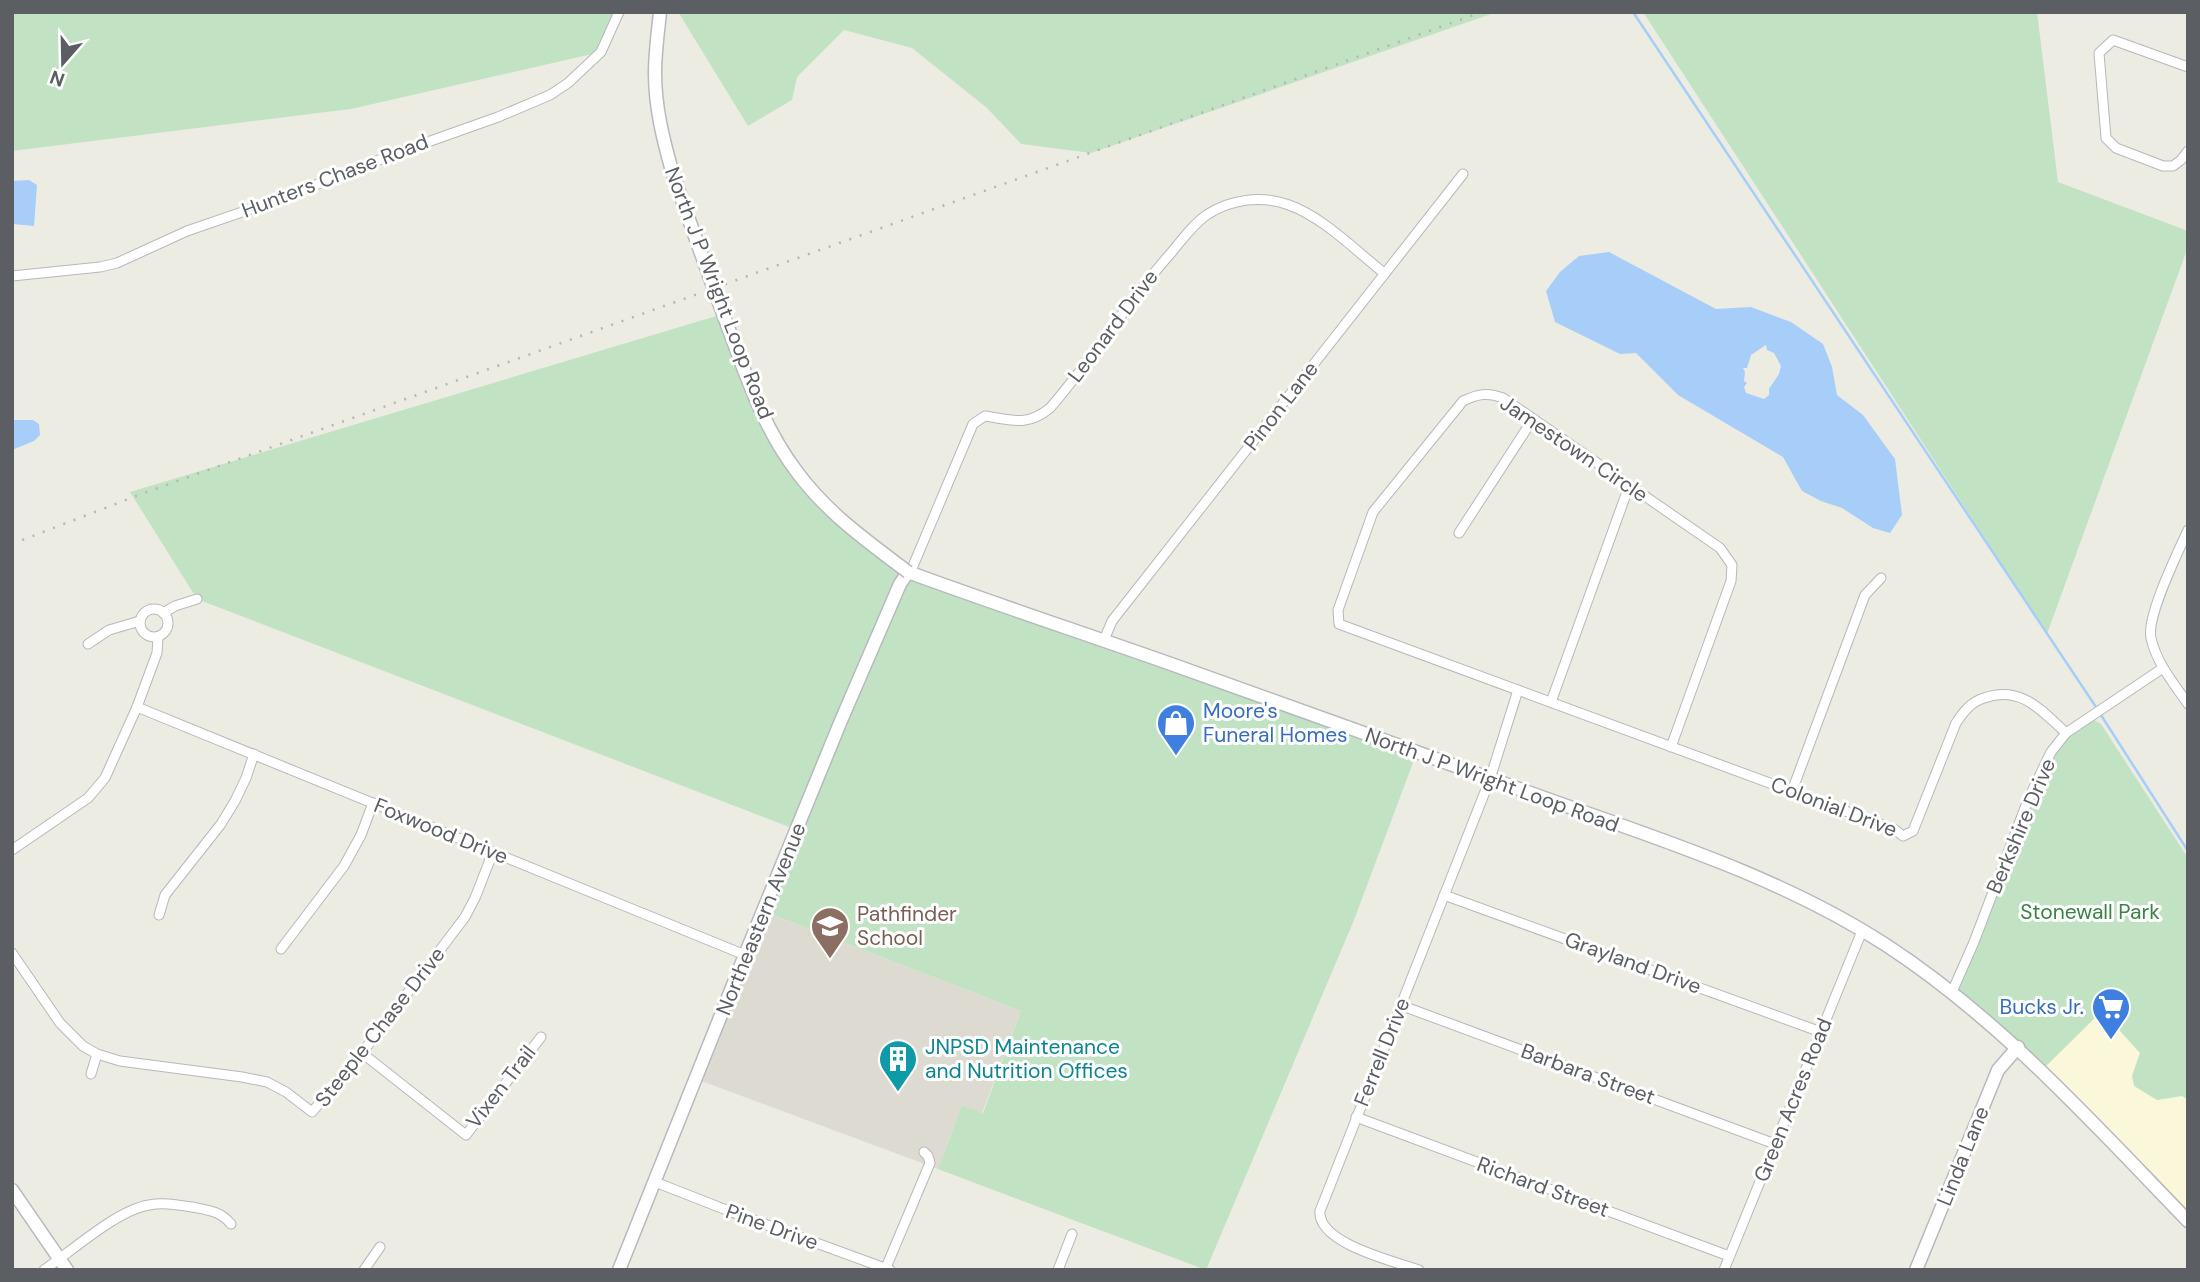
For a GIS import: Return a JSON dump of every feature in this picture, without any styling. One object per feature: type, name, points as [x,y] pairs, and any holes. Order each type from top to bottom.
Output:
[{"type":"main road","name":"North J P Wright Loop Road","points":[[660,12],[655,72],[657,106],[663,138],[672,171],[752,393],[781,449],[797,472],[827,508],[849,528],[908,572],[1490,779],[1723,864],[1781,888],[1863,931],[1952,992],[2018,1047],[2188,1221]]},
{"type":"main road","name":"Northeastern Avenue","points":[[619,1270],[840,723],[900,584],[908,572]]},
{"type":"main road","name":"Linda Lane","points":[[1916,1270],[1998,1070],[2018,1047]]},
{"type":"main road","points":[[12,1190],[64,1264]]},
{"type":"street","name":"Hunters Chase Road","points":[[12,276],[117,263],[187,231],[498,117],[568,83],[601,51],[619,12]]},
{"type":"street","points":[[2188,67],[2113,40],[2099,53],[2106,138],[2116,148],[2163,166],[2173,166],[2188,151]]},
{"type":"street","name":"Pinon Lane","points":[[1104,640],[1112,621],[1463,174]]},
{"type":"street","name":"Leonard Drive","points":[[908,572],[913,566],[973,424],[985,416],[1013,422],[1034,419],[1050,408],[1161,263],[1206,215],[1227,205],[1250,199],[1265,199],[1290,205],[1317,220],[1384,273]]},
{"type":"street","name":"Jamestown Circle","points":[[1339,624],[1338,610],[1373,512],[1463,401],[1475,395],[1490,393],[1503,398],[1720,548],[1732,565],[1731,581],[1671,747]]},
{"type":"street","points":[[1459,533],[1533,419]]},
{"type":"street","points":[[1551,702],[1629,486]]},
{"type":"street","points":[[2188,530],[2150,624],[2151,639],[2163,668],[2188,704]]},
{"type":"street","points":[[1792,791],[1865,595],[1881,578]]},
{"type":"street","points":[[163,613],[197,598]]},
{"type":"street","points":[[159,610],[163,613],[168,624],[166,630],[158,637],[149,637],[142,631],[140,621],[144,613],[159,610]]},
{"type":"street","points":[[88,644],[109,630],[140,621]]},
{"type":"street","name":"Colonial Drive","points":[[1339,624],[1894,829],[1903,836],[1913,831],[1956,723],[1964,711],[1976,701],[1993,695],[2016,695],[2034,704],[2066,733]]},
{"type":"street","points":[[12,850],[95,791],[109,769],[137,707],[157,653],[158,637]]},
{"type":"street","name":"Berkshire Drive","points":[[1952,992],[2028,800],[2052,752],[2066,733],[2163,668]]},
{"type":"street","points":[[1490,779],[1518,690]]},
{"type":"street","name":"Foxwood Drive","points":[[137,707],[745,955]]},
{"type":"street","points":[[159,915],[165,895],[235,802],[254,754]]},
{"type":"street","name":"Ferrell Drive","points":[[1419,1270],[1339,1241],[1322,1225],[1319,1216],[1490,779]]},
{"type":"street","points":[[281,949],[344,866],[361,835],[373,803]]},
{"type":"street","name":"Steeple Chase Drive","points":[[12,953],[60,1023],[83,1046],[97,1054],[120,1061],[267,1082],[286,1092],[312,1112],[362,1053],[465,917],[492,852]]},
{"type":"street","name":"Grayland Drive","points":[[1444,895],[1821,1032]]},
{"type":"street","name":"Green Acres Road","points":[[1724,1270],[1863,931]]},
{"type":"street","name":"Barbara Street","points":[[1400,1005],[1775,1144]]},
{"type":"street","name":"Vixen Trail","points":[[362,1053],[466,1135],[541,1037]]},
{"type":"street","points":[[91,1074],[97,1054]]},
{"type":"street","name":"Richard Street","points":[[1356,1117],[1730,1256]]},
{"type":"street","points":[[887,1269],[930,1163],[929,1156],[923,1152]]},
{"type":"street","name":"Pine Drive","points":[[654,1182],[887,1269]]},
{"type":"street","points":[[44,1270],[64,1264],[121,1216],[148,1205],[172,1204],[213,1210],[224,1216],[230,1224]]},
{"type":"street","points":[[1058,1270],[1072,1234]]},
{"type":"street","points":[[364,1270],[380,1247]]},
{"type":"shaded area","points":[[763,911],[1021,1011],[982,1113],[962,1105],[938,1169],[696,1079]]},
{"type":"shaded area","points":[[2102,1010],[2140,1053],[2132,1076],[2157,1100],[2182,1096],[2188,1100],[2188,1221],[2041,1071]]},
{"type":"green space","points":[[12,12],[619,12],[601,52],[351,109],[12,151]]},
{"type":"green space","points":[[681,12],[1497,12],[1091,153],[1021,144],[987,108],[912,48],[844,30],[797,77],[792,100],[748,126],[680,15]]},
{"type":"green space","points":[[1643,12],[2037,12],[2058,182],[2188,231],[2188,247],[2047,634]]},
{"type":"green space","points":[[723,314],[752,393],[797,472],[908,572],[1417,752],[1354,920],[1206,1270],[938,1169],[962,1105],[983,1113],[1021,1011],[763,911],[797,830],[197,599],[130,492]]},
{"type":"green space","name":"Stonewall Park","points":[[2089,717],[2101,724],[2188,858],[2188,1100],[2182,1096],[2157,1100],[2134,1086],[2132,1076],[2140,1053],[2102,1011],[2041,1071],[1952,992],[2051,752]]},
{"type":"water","points":[[29,180],[37,185],[34,226],[13,224],[12,181]]},
{"type":"water","points":[[1609,252],[1716,309],[1751,307],[1791,322],[1823,344],[1832,367],[1837,395],[1863,415],[1895,459],[1902,515],[1890,533],[1873,528],[1842,508],[1802,491],[1783,457],[1678,395],[1636,353],[1620,354],[1555,322],[1546,291],[1560,272],[1579,256]],"holes":[[[1766,345],[1767,350],[1774,353],[1781,366],[1769,389],[1769,395],[1764,399],[1746,393],[1744,387],[1747,383],[1744,381],[1743,368],[1747,368],[1751,355]]]},
{"type":"water","points":[[12,420],[33,420],[39,424],[40,435],[34,441],[12,450]]},
{"type":"waterway","points":[[1633,12],[2092,701],[2188,851]]},
{"type":"railway","points":[[12,544],[144,493],[1482,12]]},
{"type":"place","name":"Moore's Funeral Homes","points":[[1176,757]]},
{"type":"place","name":"Pathfinder School","points":[[830,960]]},
{"type":"place","name":"Bucks Jr.","points":[[2111,1041]]},
{"type":"place","name":"JNPSD Maintenance and Nutrition Offices","points":[[898,1093]]}]
